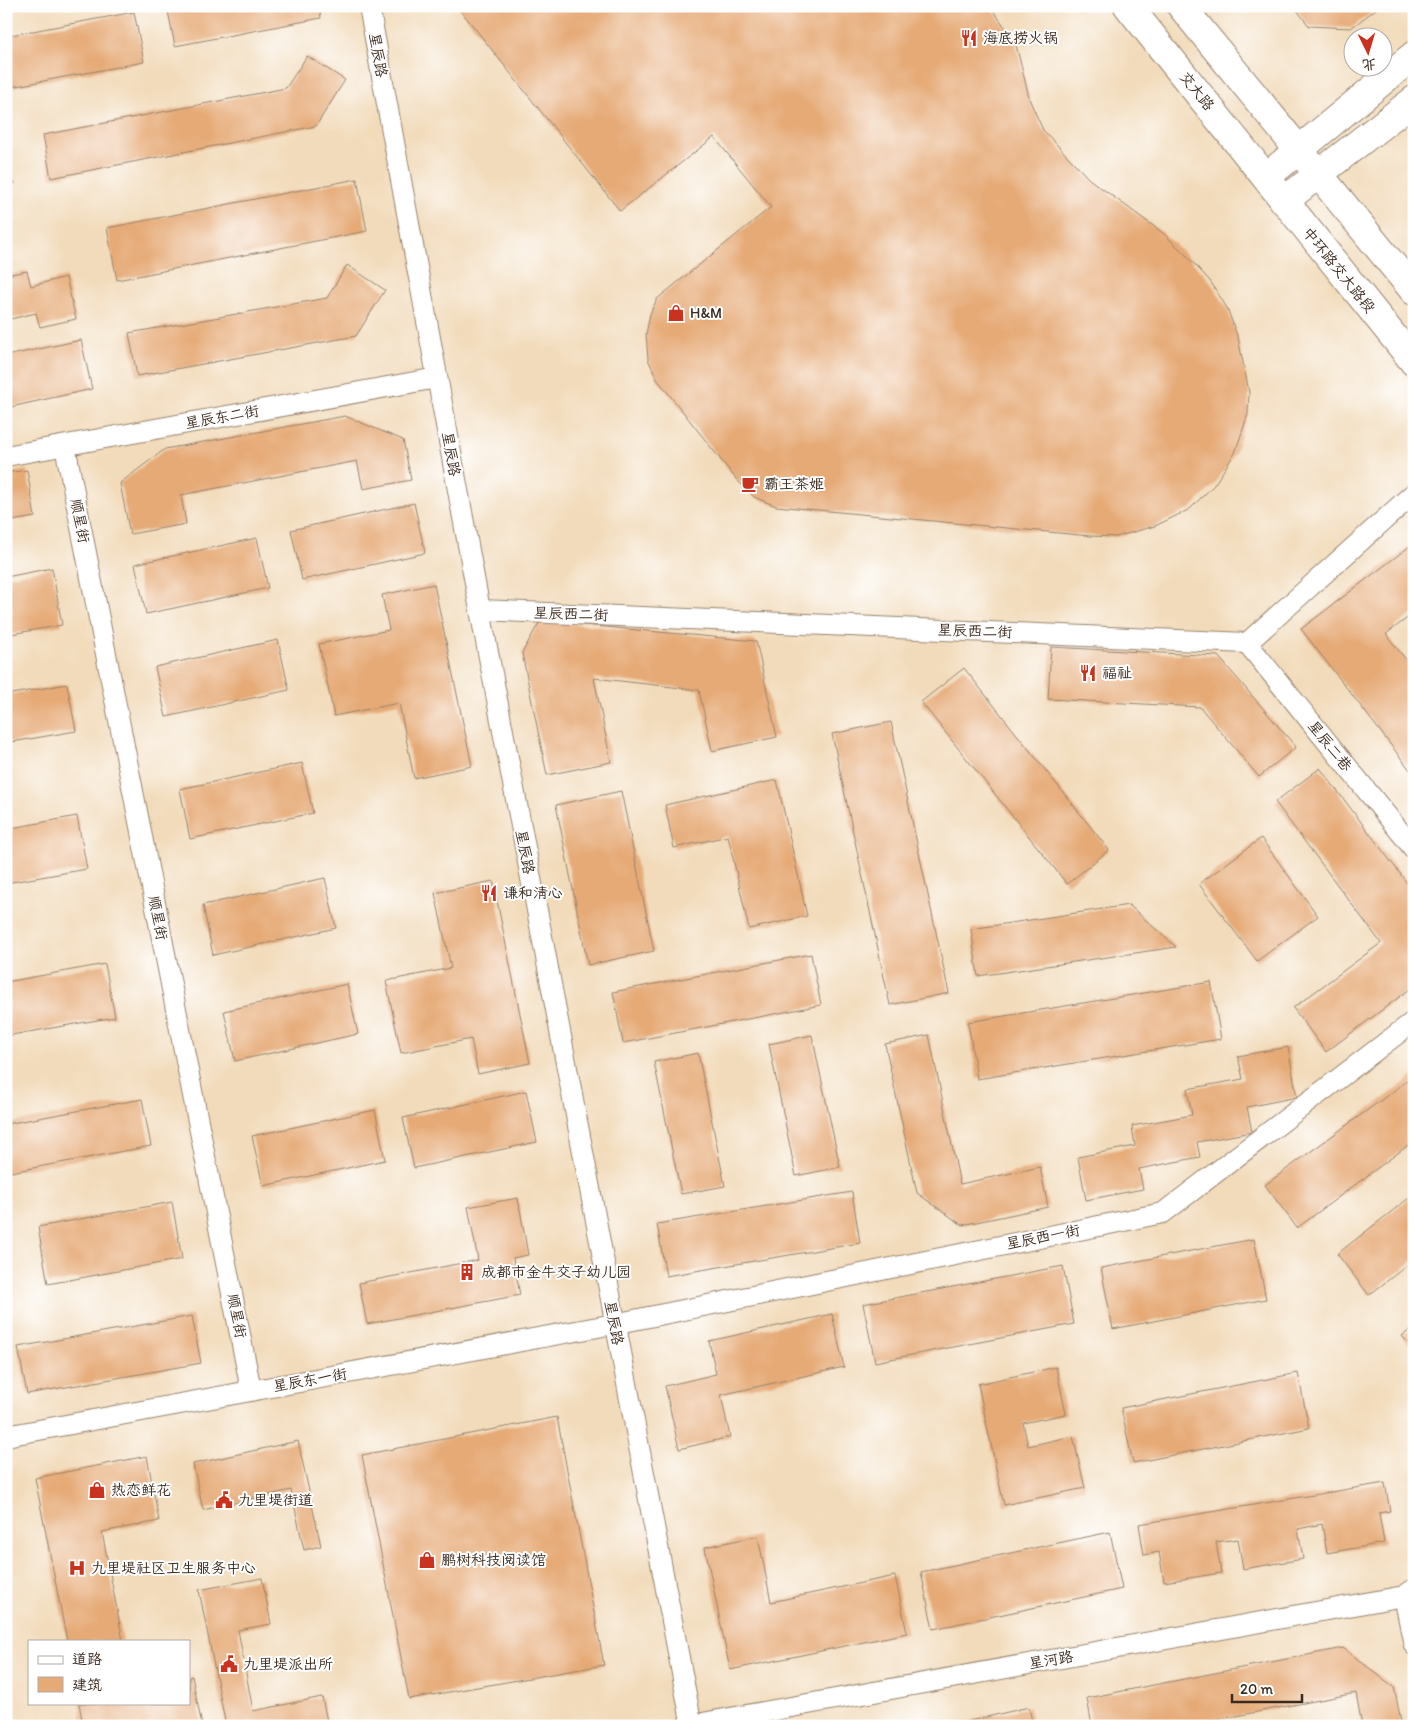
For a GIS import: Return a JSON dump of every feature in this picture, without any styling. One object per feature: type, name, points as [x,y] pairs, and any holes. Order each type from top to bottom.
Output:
[{"type":"main road","name":"交大路","points":[[1128,6],[1266,177]]},
{"type":"main road","points":[[1181,6],[1414,291]]},
{"type":"main road","points":[[1266,177],[1414,55]]},
{"type":"main road","points":[[1284,201],[1414,100]]},
{"type":"main road","name":"中环路交大路段","points":[[1266,177],[1414,362]]},
{"type":"street","name":"星辰路","points":[[369,6],[480,610],[690,1725]]},
{"type":"street","name":"星辰东二街","points":[[6,456],[437,378]]},
{"type":"street","name":"顺星街","points":[[65,446],[252,1390]]},
{"type":"street","points":[[1247,643],[1414,493]]},
{"type":"street","name":"星辰西二街","points":[[480,610],[1247,643]]},
{"type":"street","name":"星辰二巷","points":[[1247,643],[1414,849]]},
{"type":"street","name":"星辰西一街","points":[[614,1324],[1162,1213],[1414,1021]]},
{"type":"street","name":"星辰东一街","points":[[6,1436],[614,1324]]},
{"type":"street","points":[[1409,1593],[1414,1645]]},
{"type":"street","name":"星河路","points":[[690,1725],[1409,1593]]},
{"type":"building","points":[[167,6],[319,6],[321,18],[175,46]]},
{"type":"building","points":[[457,6],[990,6],[1015,41],[1030,101],[1043,130],[1089,179],[1163,233],[1187,256],[1210,281],[1227,308],[1238,338],[1249,392],[1248,414],[1235,453],[1214,485],[1190,509],[1155,526],[1116,537],[776,506],[754,497],[736,479],[657,379],[648,359],[646,334],[650,314],[657,299],[771,207],[714,137],[620,211]]},
{"type":"building","points":[[1294,6],[1380,6],[1351,28],[1309,26]]},
{"type":"building","points":[[134,12],[144,62],[6,88],[6,36]]},
{"type":"building","points":[[307,56],[345,80],[316,126],[51,178],[43,135],[286,88]]},
{"type":"building","points":[[6,172],[15,183],[6,191]]},
{"type":"building","points":[[357,179],[367,231],[117,280],[107,228]]},
{"type":"building","points":[[347,265],[385,290],[356,336],[137,376],[129,333],[327,298]]},
{"type":"building","points":[[27,271],[31,286],[66,277],[76,319],[40,327],[36,313],[6,320],[6,275]]},
{"type":"building","points":[[81,340],[92,389],[6,408],[6,356]]},
{"type":"building","points":[[345,416],[403,440],[411,480],[363,489],[357,461],[181,495],[186,524],[130,534],[120,483],[165,449]]},
{"type":"building","points":[[27,470],[35,517],[6,522],[6,473]]},
{"type":"building","points":[[414,503],[425,553],[302,580],[291,530]]},
{"type":"building","points":[[257,538],[268,588],[146,614],[135,564]]},
{"type":"building","points":[[1414,543],[1414,613],[1386,634],[1414,670],[1414,775],[1301,629]]},
{"type":"building","points":[[52,568],[62,625],[6,635],[6,577]]},
{"type":"building","points":[[434,584],[472,766],[414,778],[399,703],[334,716],[319,644],[389,630],[382,595]]},
{"type":"building","points":[[540,621],[756,641],[777,737],[712,751],[699,690],[594,678],[611,762],[547,775],[522,653]]},
{"type":"building","points":[[278,640],[289,690],[166,717],[155,667]]},
{"type":"building","points":[[1051,647],[1218,656],[1296,747],[1259,777],[1200,707],[1048,699]]},
{"type":"building","points":[[964,668],[1109,850],[1067,884],[921,702]]},
{"type":"building","points":[[67,684],[76,731],[6,743],[6,695]]},
{"type":"building","points":[[891,722],[949,993],[890,1005],[832,734]]},
{"type":"building","points":[[302,763],[313,813],[190,839],[180,789]]},
{"type":"building","points":[[1320,768],[1414,892],[1414,986],[1326,1052],[1293,1008],[1381,943],[1275,802]]},
{"type":"building","points":[[777,780],[807,916],[749,929],[728,836],[674,848],[665,805]]},
{"type":"building","points":[[621,791],[654,951],[588,965],[556,805]]},
{"type":"building","points":[[77,816],[87,869],[6,883],[6,829]]},
{"type":"building","points":[[1261,838],[1318,916],[1257,961],[1199,884]]},
{"type":"building","points":[[325,878],[336,928],[213,955],[203,905]]},
{"type":"building","points":[[493,881],[530,1063],[478,1074],[471,1039],[401,1053],[386,981],[451,968],[435,893]]},
{"type":"building","points":[[1129,905],[1176,947],[978,976],[971,929]]},
{"type":"building","points":[[811,954],[821,1005],[623,1043],[613,992]]},
{"type":"building","points":[[105,964],[115,1017],[6,1036],[6,982]]},
{"type":"building","points":[[1211,982],[1221,1039],[977,1079],[968,1022]]},
{"type":"building","points":[[347,984],[358,1034],[235,1061],[224,1011]]},
{"type":"building","points":[[812,1035],[840,1167],[796,1176],[769,1044]]},
{"type":"building","points":[[929,1035],[960,1184],[1040,1167],[1048,1207],[962,1225],[917,1193],[885,1044]]},
{"type":"building","points":[[1288,1047],[1297,1097],[1247,1107],[1252,1132],[1197,1142],[1200,1157],[1139,1169],[1143,1189],[1086,1200],[1078,1157],[1135,1146],[1132,1126],[1192,1115],[1187,1089],[1243,1079],[1238,1056]]},
{"type":"building","points":[[698,1053],[725,1186],[681,1194],[654,1062]]},
{"type":"building","points":[[1414,1076],[1414,1141],[1297,1228],[1265,1185]]},
{"type":"building","points":[[526,1091],[537,1142],[414,1168],[403,1118]]},
{"type":"building","points":[[142,1099],[151,1146],[6,1173],[6,1124]]},
{"type":"building","points":[[375,1110],[385,1160],[263,1186],[252,1136]]},
{"type":"building","points":[[852,1192],[860,1243],[666,1276],[657,1224]]},
{"type":"building","points":[[1414,1194],[1414,1260],[1369,1295],[1337,1254]]},
{"type":"building","name":"成都市金牛交子幼儿园","points":[[518,1198],[528,1255],[513,1258],[520,1295],[367,1324],[359,1283],[478,1260],[468,1207]]},
{"type":"building","points":[[172,1202],[182,1259],[48,1284],[38,1227]]},
{"type":"building","points":[[1254,1239],[1266,1299],[1113,1329],[1101,1268]]},
{"type":"building","points":[[1063,1266],[1074,1324],[875,1362],[863,1304]]},
{"type":"building","points":[[832,1314],[844,1367],[721,1395],[730,1437],[679,1449],[665,1386],[716,1374],[709,1341]]},
{"type":"building","points":[[192,1316],[201,1363],[27,1394],[18,1347]]},
{"type":"building","points":[[1414,1327],[1414,1350],[1402,1336]]},
{"type":"building","points":[[1056,1367],[1066,1414],[1023,1423],[1028,1446],[1073,1436],[1085,1488],[1004,1505],[978,1384]]},
{"type":"building","points":[[1298,1373],[1309,1428],[1133,1463],[1121,1408]]},
{"type":"building","points":[[557,1417],[604,1665],[409,1699],[362,1455]]},
{"type":"building","name":"九里堤街道","points":[[298,1441],[321,1546],[304,1550],[291,1490],[203,1510],[193,1464]]},
{"type":"building","points":[[147,1456],[159,1521],[102,1532],[123,1640],[67,1640],[35,1478]]},
{"type":"building","points":[[1385,1483],[1390,1511],[1379,1513],[1384,1543],[1327,1553],[1322,1524],[1298,1529],[1303,1559],[1243,1569],[1238,1539],[1216,1542],[1221,1573],[1164,1582],[1159,1552],[1144,1555],[1139,1524]]},
{"type":"building","points":[[1110,1532],[1122,1589],[933,1629],[921,1572]]},
{"type":"building","points":[[758,1536],[771,1602],[895,1576],[907,1633],[730,1670],[705,1547]]},
{"type":"building","name":"九里堤派出所","points":[[262,1578],[271,1624],[238,1630],[253,1711],[322,1697],[328,1726],[226,1726],[199,1590]]},
{"type":"building","points":[[1343,1648],[1394,1687],[1402,1726],[1362,1726],[1356,1693],[1184,1726],[1092,1726],[1087,1698]]},
{"type":"building","points":[[192,1676],[202,1726],[83,1726],[79,1704],[190,1704],[190,1677]]},
{"type":"building","points":[[1029,1707],[1033,1726],[953,1726],[953,1725]]},
{"type":"place","name":"海底捞火锅","points":[[969,38]]},
{"type":"place","name":"H&M","points":[[676,313]]},
{"type":"place","name":"霸王茶姬","points":[[750,484]]},
{"type":"place","name":"福祉","points":[[1088,673]]},
{"type":"place","name":"谦和清心","points":[[489,893]]},
{"type":"place","name":"成都市金牛交子幼儿园","points":[[467,1272]]},
{"type":"place","name":"热恋鲜花","points":[[97,1490]]},
{"type":"place","name":"九里堤街道","points":[[224,1500]]},
{"type":"place","name":"鹏树科技阅读馆","points":[[427,1560]]},
{"type":"place","name":"九里堤社区卫生服务中心","points":[[77,1568]]},
{"type":"place","name":"九里堤派出所","points":[[229,1664]]}]
